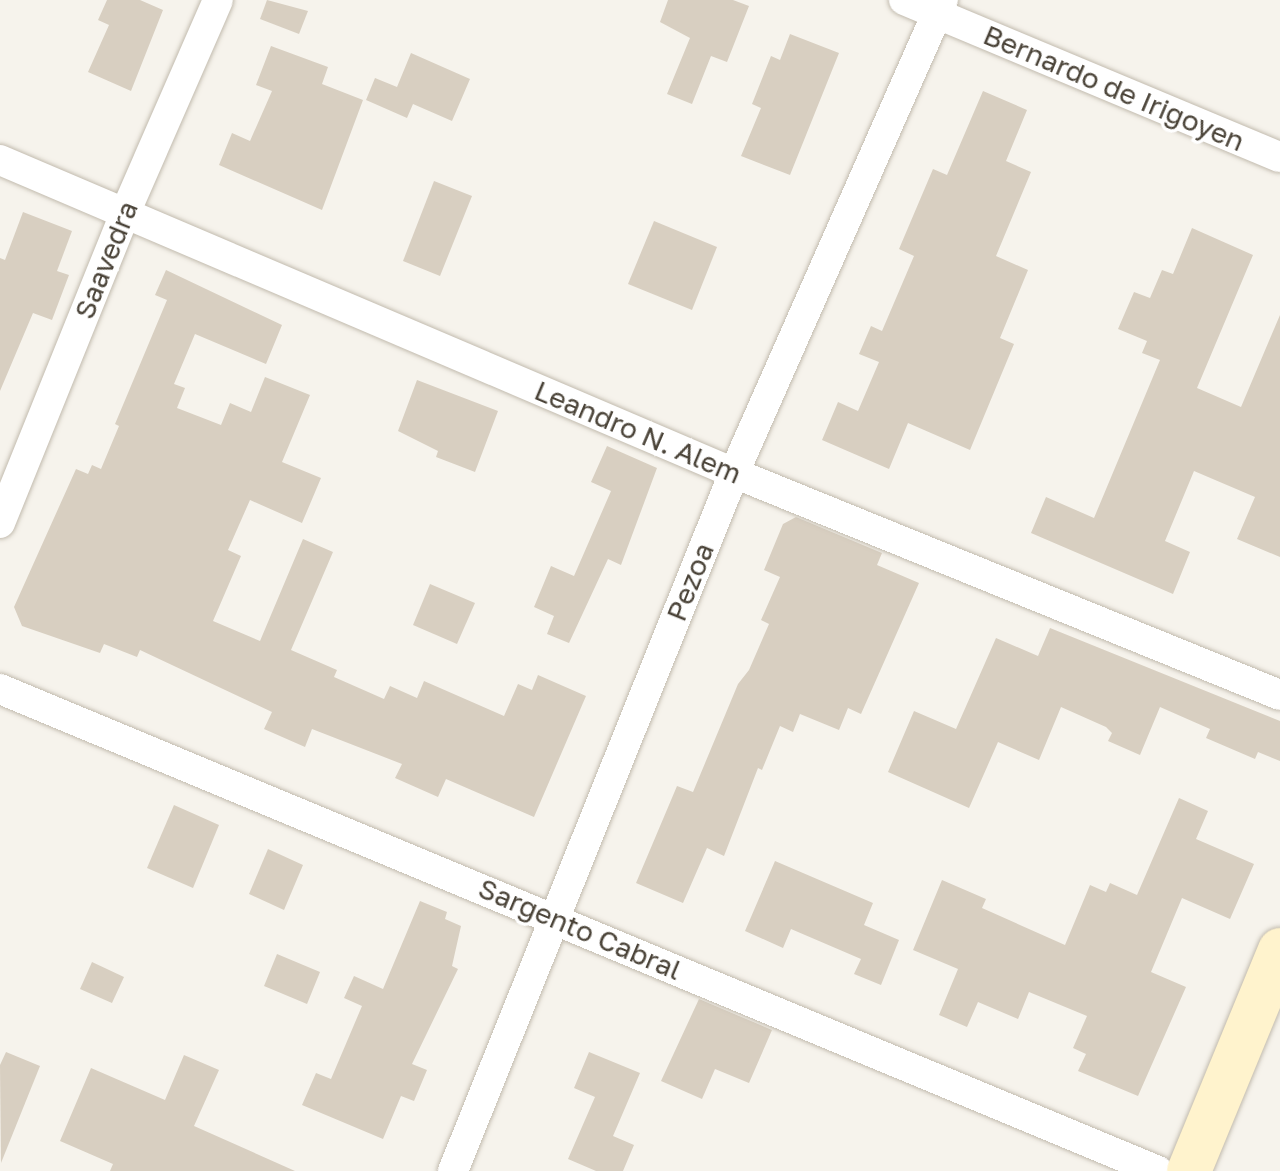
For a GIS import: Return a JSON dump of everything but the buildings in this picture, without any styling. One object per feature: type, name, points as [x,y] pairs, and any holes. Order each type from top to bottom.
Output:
[{"type":"main road","points":[[1189,1171],[1280,950]]},
{"type":"street","name":"Saavedra","points":[[0,523],[125,213],[218,0]]},
{"type":"street","name":"Bernardo de Irigoyen","points":[[904,0],[940,7],[1280,157]]},
{"type":"street","name":"Pezoa","points":[[453,1171],[734,473],[940,7]]},
{"type":"street","name":"Leandro N. Alem","points":[[0,160],[734,473],[1280,695]]},
{"type":"street","name":"Sargento Cabral","points":[[0,689],[1158,1171]]}]
